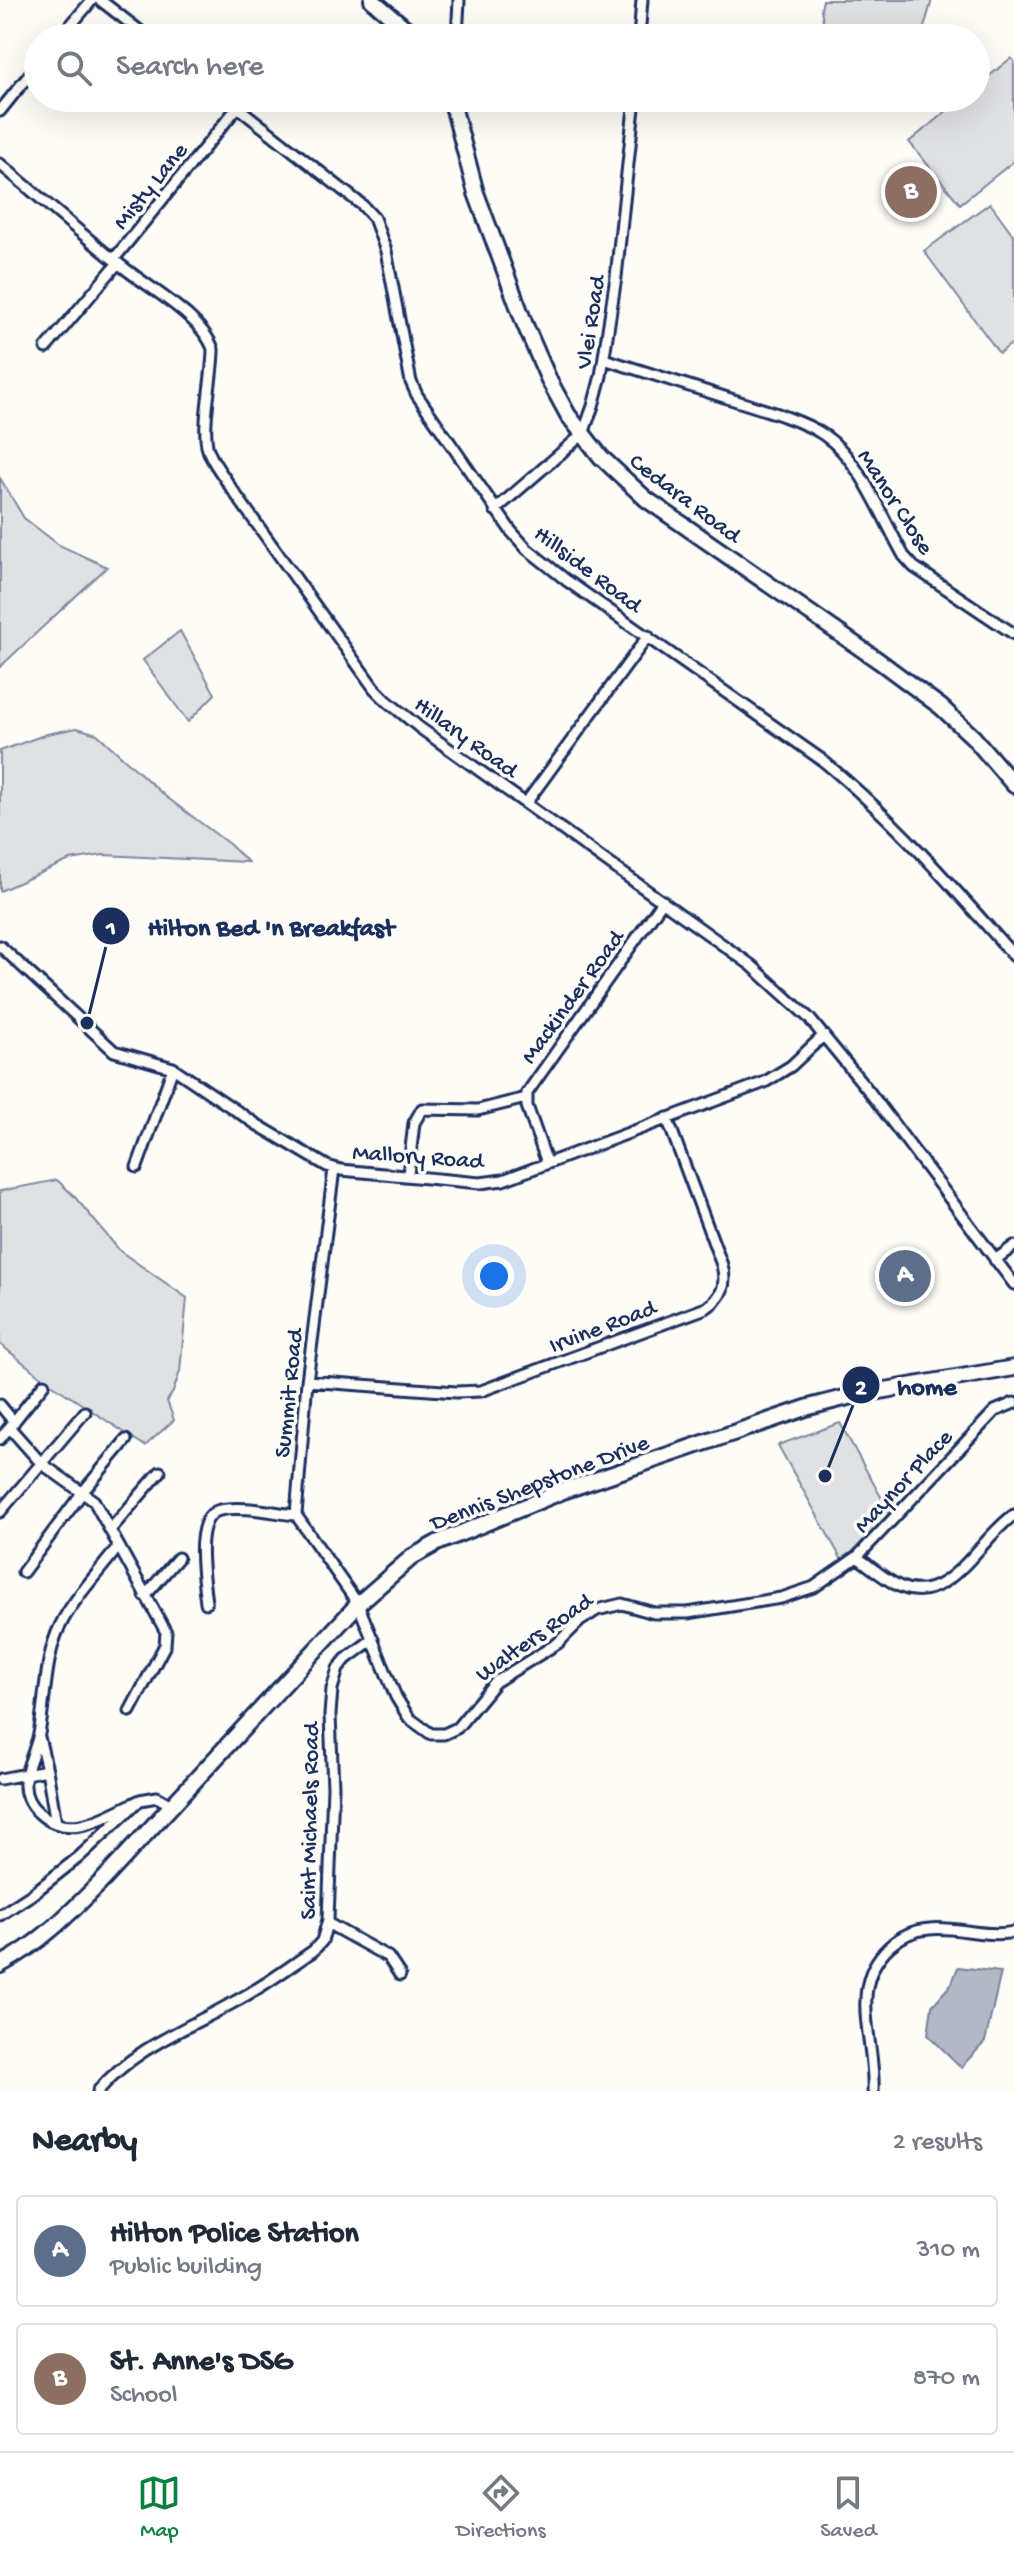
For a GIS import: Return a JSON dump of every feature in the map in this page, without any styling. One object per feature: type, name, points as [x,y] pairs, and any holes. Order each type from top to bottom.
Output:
[{"type":"street","points":[[72,24],[92,0]]},
{"type":"street","points":[[100,0],[131,24]]},
{"type":"street","points":[[372,0],[400,24]]},
{"type":"street","points":[[458,24],[459,0]]},
{"type":"street","points":[[640,24],[642,0]]},
{"type":"street","points":[[0,111],[24,81]]},
{"type":"street","name":"Misty Lane","points":[[46,348],[235,112]]},
{"type":"street","name":"Hillside Road","points":[[243,112],[362,205],[374,218],[386,251],[411,382],[428,414],[511,531],[535,556],[566,580],[822,760],[856,788],[942,875],[1014,956]]},
{"type":"street","name":"Cedara Road","points":[[455,112],[479,204],[525,325],[549,380],[568,415],[583,434],[619,475],[646,499],[941,707],[973,737],[1014,785]]},
{"type":"street","name":"Vlei Road","points":[[583,434],[598,390],[604,359],[634,112]]},
{"type":"street","name":"Hillary Road","points":[[0,164],[208,337],[213,349],[206,430],[211,455],[365,676],[400,713],[751,965],[809,1018],[868,1090],[1014,1284]]},
{"type":"street","name":"Manor Close","points":[[604,359],[778,414],[806,424],[826,436],[849,460],[904,556],[914,567],[1014,634]]},
{"type":"street","points":[[495,510],[583,434]]},
{"type":"street","points":[[526,803],[648,636]]},
{"type":"street","name":"Mackinder Road","points":[[547,1163],[526,1098],[537,1076],[663,901]]},
{"type":"street","name":"Mallory Road","points":[[0,946],[107,1046],[125,1056],[173,1068],[256,1124],[334,1169],[480,1183],[503,1180],[778,1075],[824,1035]]},
{"type":"street","points":[[137,1167],[173,1068]]},
{"type":"street","points":[[408,1174],[414,1123],[422,1109],[478,1110],[526,1098]]},
{"type":"street","name":"Irvine Road","points":[[307,1381],[456,1392],[481,1391],[715,1302],[724,1283],[722,1265],[667,1118]]},
{"type":"street","name":"Summit Road","points":[[296,1515],[307,1381],[334,1169]]},
{"type":"street","points":[[995,1260],[1014,1246]]},
{"type":"street","name":"Dennis Shepstone Drive","points":[[0,1965],[21,1953],[63,1920],[358,1604],[412,1557],[437,1543],[563,1491],[809,1407],[856,1395],[1014,1368]]},
{"type":"street","points":[[0,1439],[44,1384]]},
{"type":"street","name":"Maynor Place","points":[[857,1557],[995,1411],[1014,1403]]},
{"type":"street","points":[[0,1405],[41,1463],[94,1501],[166,1632],[166,1638],[130,1711]]},
{"type":"street","points":[[0,1512],[85,1412]]},
{"type":"street","points":[[23,1572],[126,1440]]},
{"type":"street","points":[[110,1530],[160,1472]]},
{"type":"street","points":[[206,1603],[203,1530],[206,1520],[214,1512],[232,1509],[296,1515],[358,1604]]},
{"type":"street","points":[[857,1557],[898,1586],[921,1590],[950,1580],[991,1534],[1014,1515]]},
{"type":"street","points":[[118,1547],[60,1625],[53,1644],[39,1737],[27,1773],[26,1796],[40,1815],[64,1827],[81,1826],[140,1800],[157,1797],[171,1805]]},
{"type":"street","name":"Walters Road","points":[[358,1604],[396,1697],[409,1718],[422,1729],[438,1735],[457,1728],[486,1690],[503,1675],[548,1649],[597,1610],[622,1604],[668,1614],[781,1598],[814,1587],[857,1557]]},
{"type":"street","points":[[145,1596],[178,1558]]},
{"type":"street","name":"Saint Michaels Road","points":[[98,2091],[120,2066],[144,2049],[237,2001],[313,1951],[322,1941],[327,1923],[333,1787],[332,1689],[338,1669],[346,1659],[373,1639]]},
{"type":"street","points":[[39,1737],[56,1823]]},
{"type":"street","points":[[0,1779],[47,1770]]},
{"type":"street","points":[[0,1915],[79,1857],[140,1800]]},
{"type":"street","points":[[327,1923],[388,1957],[400,1975]]},
{"type":"street","points":[[873,2091],[865,2005],[869,1974],[878,1957],[900,1937],[928,1928],[992,1934],[1014,1932]]},
{"type":"shaded area","points":[[823,0],[932,0],[925,24],[824,24]]},
{"type":"shaded area","points":[[1011,58],[1014,61],[1014,161],[960,204],[909,142],[945,112],[990,112],[990,75]]},
{"type":"shaded area","points":[[990,203],[1014,236],[1014,342],[999,353],[924,251]]},
{"type":"shaded area","points":[[0,478],[24,518],[59,545],[107,567],[0,667]]},
{"type":"shaded area","points":[[180,631],[215,694],[188,722],[143,660]]},
{"type":"shaded area","points":[[77,728],[97,734],[165,796],[248,862],[103,855],[70,860],[0,891],[0,751],[47,734]]},
{"type":"shaded area","points":[[57,1180],[120,1251],[187,1298],[180,1371],[167,1401],[174,1420],[145,1446],[45,1380],[0,1344],[0,1191]]},
{"type":"shaded area","points":[[840,1423],[890,1513],[843,1562],[778,1445]]},
{"type":"shaded area","points":[[958,1967],[1001,1972],[985,2042],[961,2067],[928,2035],[932,2006],[952,1983]]},
{"type":"place","name":"St. Anne's DSG","points":[[911,192]]},
{"type":"place","name":"Hilton Bed 'n Breakfast","points":[[87,1023]]},
{"type":"place","name":"Hilton Police Station","points":[[905,1276]]},
{"type":"place","name":"home","points":[[825,1476]]}]
